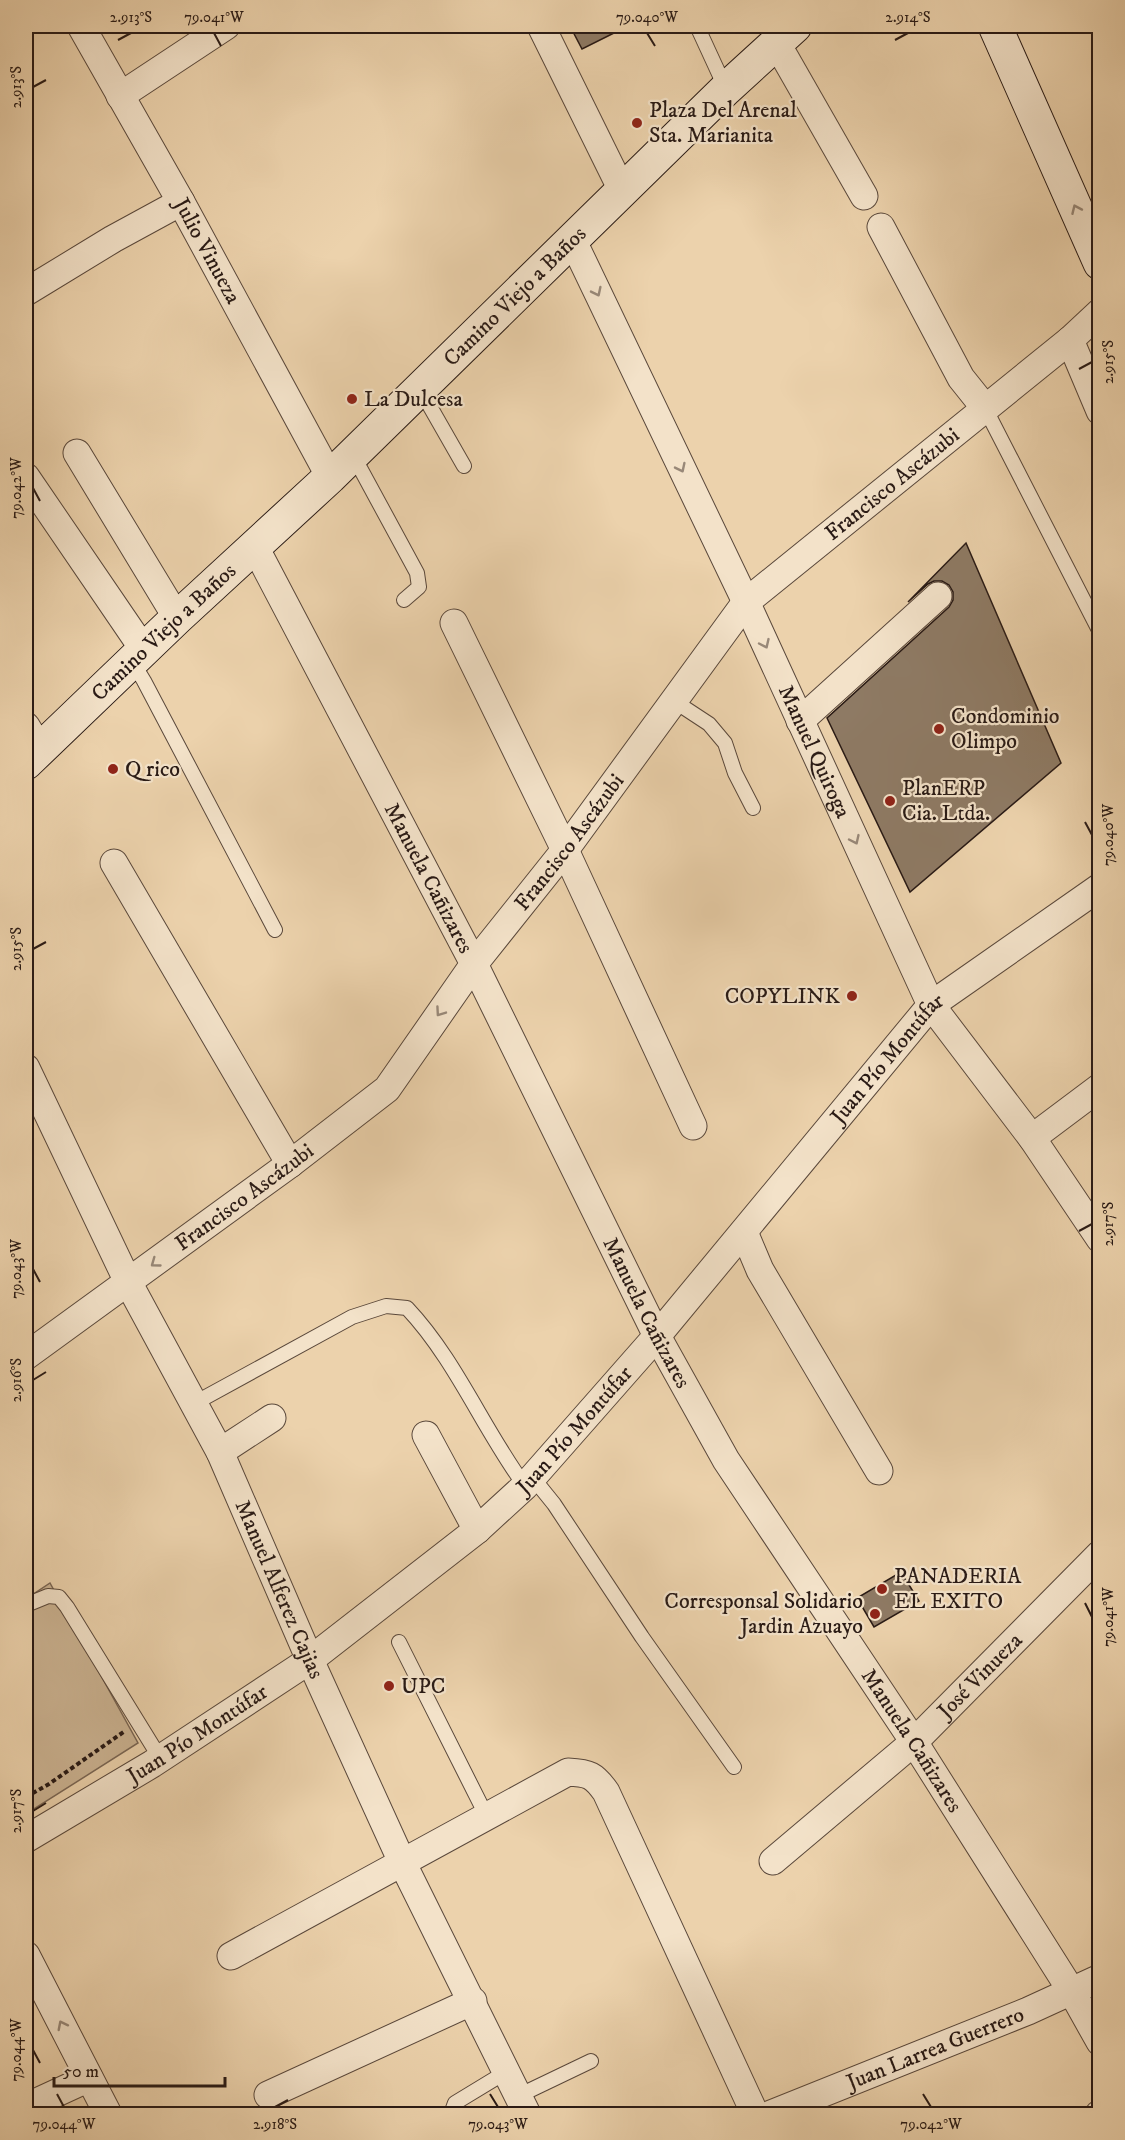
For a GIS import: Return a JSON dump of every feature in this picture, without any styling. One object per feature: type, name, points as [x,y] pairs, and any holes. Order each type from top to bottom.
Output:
[{"type":"street","name":"Julio Vinueza","points":[[81,26],[181,202],[342,466]]},
{"type":"street","points":[[120,96],[226,26]]},
{"type":"street","points":[[541,26],[622,190]]},
{"type":"street","points":[[995,26],[1100,262]]},
{"type":"street","points":[[785,34],[864,196]]},
{"type":"street","name":"Camino Viejo a Baños","points":[[30,746],[138,655],[342,466],[622,190],[785,34]]},
{"type":"street","points":[[26,292],[113,239],[181,202]]},
{"type":"street","points":[[881,226],[962,378],[985,408]]},
{"type":"street","name":"Manuel Quiroga","points":[[572,239],[746,602],[931,1005],[1032,1138],[1100,1239]]},
{"type":"street","name":"Francisco Ascázubi","points":[[26,1356],[290,1164],[387,1089],[474,964],[565,850],[746,602],[1070,340],[1100,312]]},
{"type":"street","points":[[1070,340],[1100,411]]},
{"type":"street","points":[[78,453],[177,618]]},
{"type":"street","points":[[26,477],[138,655]]},
{"type":"street","name":"Manuela Cañizares","points":[[255,547],[474,964],[657,1336],[726,1460],[914,1742],[1072,1992],[1100,2042]]},
{"type":"street","points":[[800,721],[938,597]]},
{"type":"street","points":[[454,623],[565,850],[693,1126]]},
{"type":"street","points":[[114,863],[290,1164]]},
{"type":"street","name":"Juan Pío Montúfar","points":[[26,1839],[160,1758],[310,1660],[477,1530],[529,1482],[657,1336],[931,1005],[1100,887]]},
{"type":"street","name":"Manuel Alferez Cajias","points":[[26,1068],[128,1282],[220,1452],[310,1660],[402,1862],[523,2105]]},
{"type":"street","points":[[1032,1138],[1100,1086]]},
{"type":"street","points":[[744,1232],[760,1270],[879,1471]]},
{"type":"street","points":[[220,1452],[272,1418]]},
{"type":"street","points":[[426,1435],[477,1530]]},
{"type":"street","name":"José Vinueza","points":[[773,1861],[914,1742],[1100,1554]]},
{"type":"street","points":[[231,1956],[568,1772],[586,1773],[597,1779],[606,1792],[755,2115]]},
{"type":"street","points":[[26,1955],[108,2115]]},
{"type":"street","name":"Juan Larrea Guerrero","points":[[771,2115],[1018,2016],[1100,1978]]},
{"type":"street","points":[[268,2095],[473,2001]]},
{"type":"street","points":[[26,2107],[89,2078]]},
{"type":"lane","points":[[697,26],[726,89]]},
{"type":"lane","points":[[420,389],[464,466]]},
{"type":"lane","points":[[985,408],[1100,632]]},
{"type":"lane","points":[[342,466],[417,573],[419,587],[404,600]]},
{"type":"lane","points":[[138,655],[144,681],[275,930]]},
{"type":"lane","points":[[674,700],[708,724],[725,743],[735,773],[753,808]]},
{"type":"lane","points":[[194,1404],[352,1317],[386,1306],[407,1308],[424,1326],[505,1459],[554,1504],[642,1637],[734,1767]]},
{"type":"lane","points":[[26,1605],[48,1596],[59,1597],[160,1758]]},
{"type":"lane","points":[[399,1642],[487,1816]]},
{"type":"lane","points":[[523,2105],[591,2061]]},
{"type":"lane","points":[[451,2115],[455,2103],[506,2072]]},
{"type":"path","points":[[26,1797],[58,1778],[123,1732]]},
{"type":"shaded area","points":[[50,1583],[138,1743],[26,1814],[26,1599]]},
{"type":"building","points":[[570,26],[628,26],[582,49]]},
{"type":"building","name":"Condominio Olimpo","points":[[966,543],[1061,763],[910,892],[827,718],[949,607],[953,600],[953,592],[949,585],[942,581],[928,584],[908,602]]},
{"type":"building","points":[[901,1572],[919,1601],[874,1627],[857,1598]]},
{"type":"place","name":"Plaza Del Arenal Sta. Marianita","points":[[637,123]]},
{"type":"place","name":"La Dulcesa","points":[[352,399]]},
{"type":"place","name":"Condominio Olimpo","points":[[939,729]]},
{"type":"place","name":"Q rico","points":[[113,769]]},
{"type":"place","name":"PlanERP Cia. Ltda.","points":[[890,801]]},
{"type":"place","name":"COPYLINK","points":[[852,996]]},
{"type":"place","name":"PANADERIA EL EXITO","points":[[882,1589]]},
{"type":"place","name":"Corresponsal Solidario Jardin Azuayo","points":[[875,1614]]},
{"type":"place","name":"UPC","points":[[389,1686]]}]
